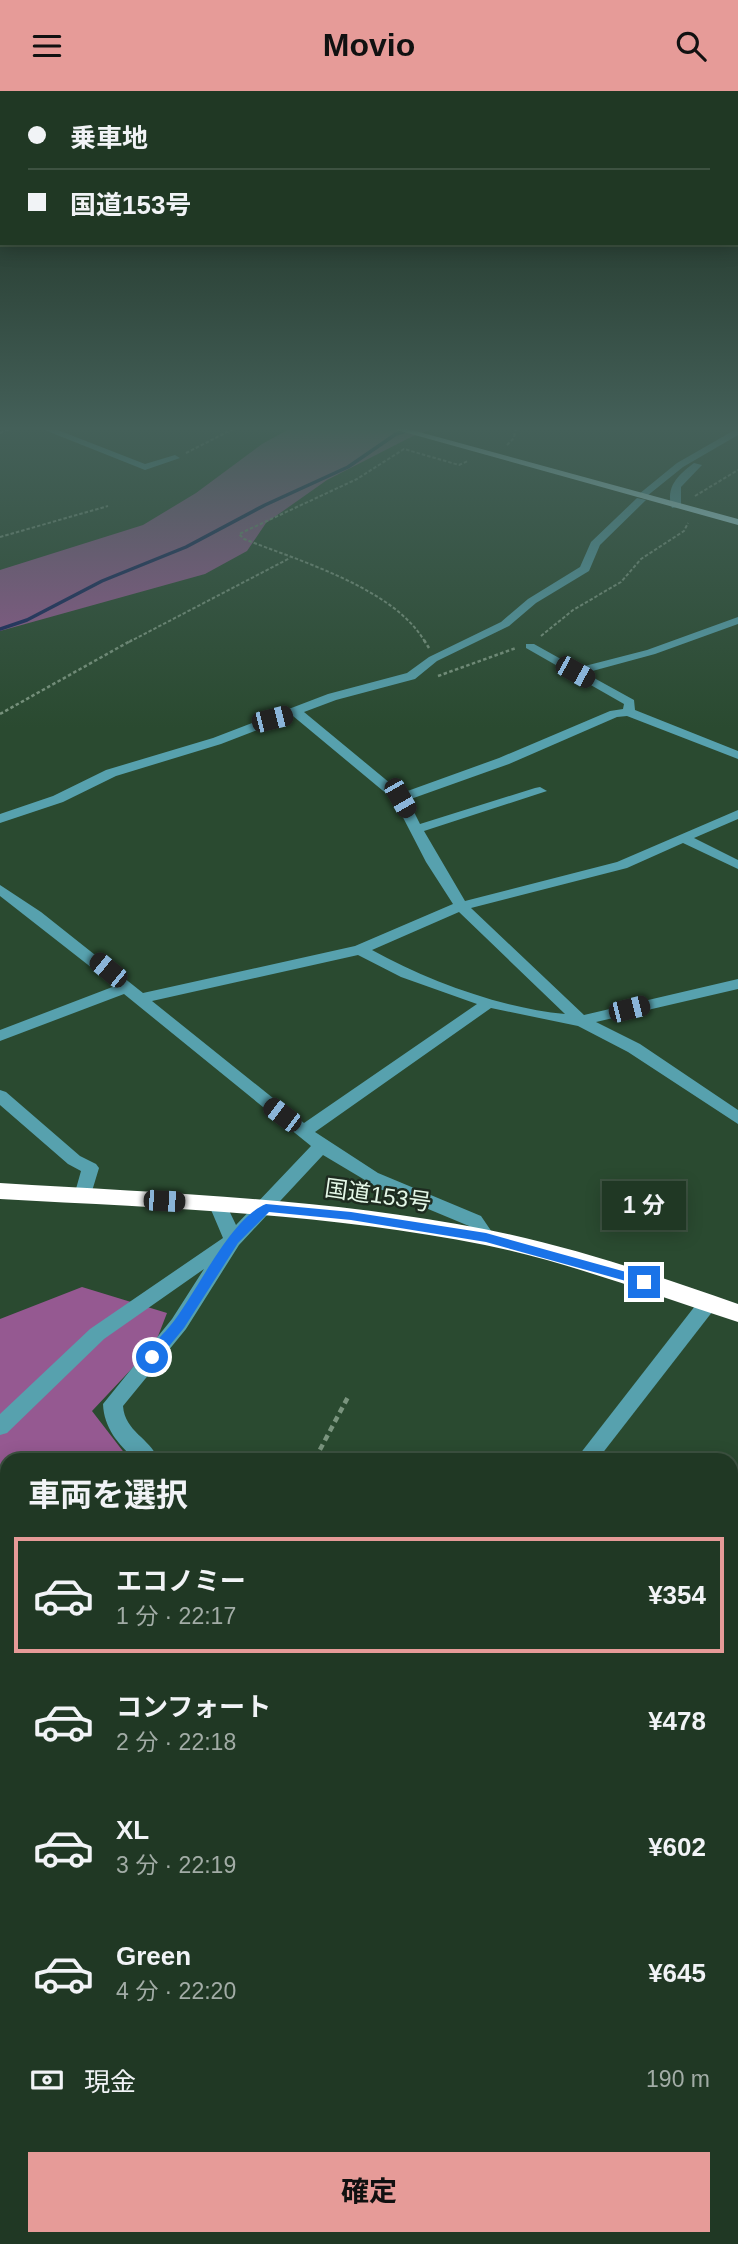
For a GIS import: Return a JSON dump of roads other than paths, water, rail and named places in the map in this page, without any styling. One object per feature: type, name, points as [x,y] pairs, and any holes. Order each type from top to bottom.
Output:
[{"type":"highway","name":"国道153号","points":[[0,1191],[351,1216],[486,1238],[593,1266],[738,1313]]},
{"type":"street","points":[[0,819],[58,799],[111,773],[297,713],[332,697],[411,676],[433,659],[505,624],[532,601],[585,569],[595,544],[612,527]]},
{"type":"street","points":[[575,672],[651,652],[738,619]]},
{"type":"street","points":[[530,646],[630,703],[628,712]]},
{"type":"street","points":[[400,798],[504,761],[614,714],[628,712],[738,755]]},
{"type":"street","points":[[297,713],[400,798],[433,862],[461,906],[581,1021],[634,1048],[738,1118]]},
{"type":"street","points":[[418,829],[540,791]]},
{"type":"street","points":[[143,998],[360,950],[461,906],[622,866],[738,814]]},
{"type":"street","points":[[685,839],[738,865]]},
{"type":"street","points":[[0,889],[128,986],[215,1064],[322,1145],[357,1170],[475,1221],[486,1238]]},
{"type":"street","points":[[360,950],[378,962],[490,1002],[563,1020],[581,1021],[738,984]]},
{"type":"street","points":[[0,1035],[128,986]]},
{"type":"street","points":[[304,1131],[490,1002]]},
{"type":"street","points":[[0,1096],[74,1160],[90,1168],[83,1196]]},
{"type":"street","points":[[0,1427],[97,1334],[233,1240],[266,1208],[322,1145]]},
{"type":"street","points":[[218,1205],[233,1240]]},
{"type":"street","points":[[142,1453],[112,1419],[113,1404],[179,1324],[233,1240]]},
{"type":"street","points":[[591,1453],[709,1302]]},
{"type":"waterway","points":[[0,629],[27,620],[102,581],[186,547],[223,527]]}]
